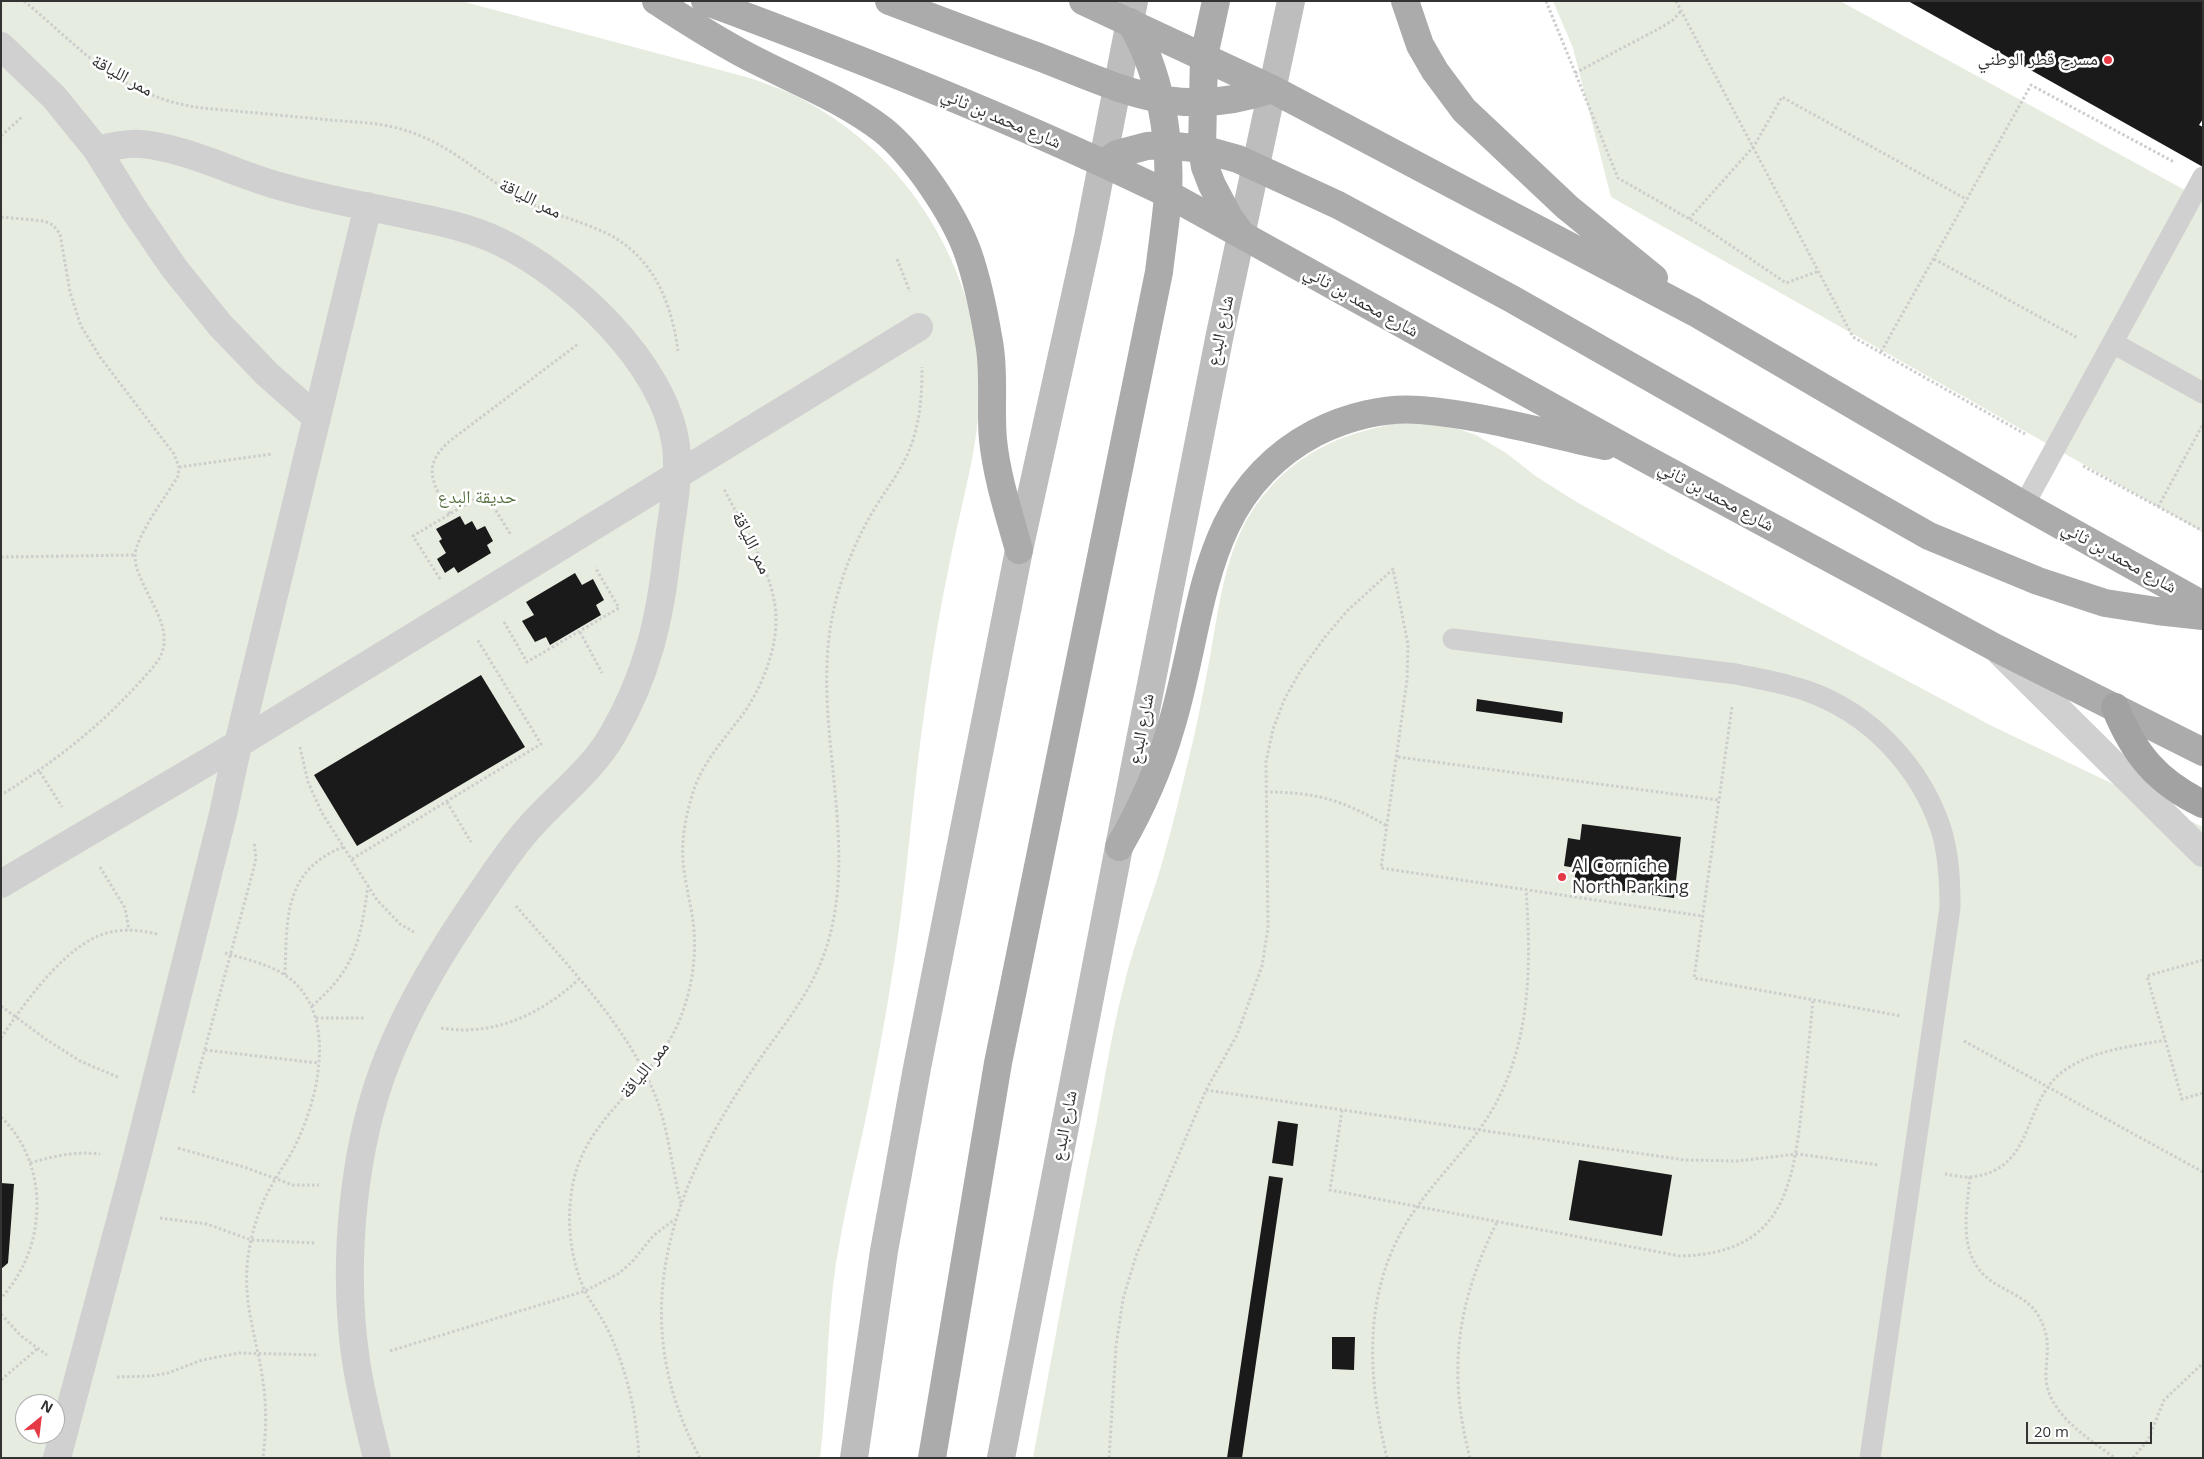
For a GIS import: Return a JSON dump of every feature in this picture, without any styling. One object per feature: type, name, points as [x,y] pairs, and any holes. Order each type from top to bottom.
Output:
[{"type":"highway","points":[[2115,707],[2126,734],[2142,758],[2160,778],[2203,804]]},
{"type":"main road","points":[[656,1],[756,61],[824,92],[856,110],[884,131],[908,155],[927,180],[956,227],[968,252],[979,290],[990,344],[993,440],[999,478],[1019,550]]},
{"type":"main road","name":"شارع محمد بن ثاني","points":[[705,1],[829,46],[1104,163],[1168,194],[1633,452],[1996,648],[2203,752]]},
{"type":"main road","points":[[889,1],[1117,88],[1160,100],[1202,103],[1238,100],[1272,89]]},
{"type":"main road","name":"شارع محمد بن ثاني","points":[[1083,1],[1132,12],[1204,56],[1272,89],[1694,312],[2024,505],[2203,605]]},
{"type":"main road","points":[[1216,1],[1204,56],[1202,149],[1205,168],[1212,186],[1230,219],[1242,234]]},
{"type":"main road","name":"شارع البدع","points":[[1002,1458],[1218,344],[1292,1]]},
{"type":"main road","points":[[1405,1],[1420,45],[1435,71],[1464,110],[1567,207],[1694,312]]},
{"type":"main road","points":[[854,1458],[884,1251],[917,1068],[1019,550],[1104,163],[1132,12]]},
{"type":"main road","points":[[932,1458],[998,1063],[1159,272],[1168,194],[1166,145],[1160,100],[1149,59],[1132,12]]},
{"type":"main road","points":[[1104,163],[1117,154],[1132,149],[1166,145],[1202,149],[1256,166],[1338,205],[1503,294],[1929,536],[2038,581],[2105,603],[2203,616]]},
{"type":"main road","points":[[1119,847],[1152,781],[1172,726],[1202,594],[1213,555],[1231,515],[1250,486],[1285,452],[1331,425],[1374,413],[1418,410],[1470,417],[1633,452]]},
{"type":"street","points":[[1,46],[49,92],[97,150],[132,208],[174,268],[220,325],[267,374],[317,418]]},
{"type":"street","points":[[97,150],[118,144],[140,144],[163,148],[276,186],[458,225],[500,242],[539,265],[575,291],[607,322],[647,374],[662,401],[676,445],[676,476],[662,598],[657,627],[637,685],[602,752],[528,829],[446,943],[405,1021],[388,1057],[375,1093],[358,1176],[351,1244],[350,1295],[355,1356],[365,1410],[377,1458]]},
{"type":"street","points":[[58,1458],[224,814],[238,744],[368,206]]},
{"type":"street","points":[[1,884],[238,744],[919,327]]},
{"type":"street","name":"شارع محمد بن ثاني","points":[[1996,648],[2203,853]]},
{"type":"lane","points":[[2024,505],[2203,178]]},
{"type":"lane","points":[[2110,348],[2203,393]]},
{"type":"lane","points":[[1454,639],[1736,674],[1808,691],[1844,708],[1883,738],[1904,759],[1926,793],[1941,829],[1949,868],[1950,908],[1870,1458]]},
{"type":"path","name":"ممر اللياقة","points":[[24,1],[86,56],[112,75],[140,90],[170,101],[201,108],[363,122],[393,127],[424,137],[452,151],[522,199],[548,212],[599,229],[631,251],[652,273],[664,293],[672,315],[678,357]]},
{"type":"path","points":[[1546,1],[1618,178],[1746,254],[1786,283],[1819,271]]},
{"type":"path","points":[[1676,1],[1853,337],[2054,450],[2203,530]]},
{"type":"path","points":[[1575,73],[1662,27],[1673,20],[1681,11]]},
{"type":"path","points":[[1881,352],[2031,85],[2203,178]]},
{"type":"path","points":[[1689,219],[1754,146],[1782,97],[1966,200]]},
{"type":"path","points":[[1,218],[44,221],[54,225],[60,234],[70,292],[81,326],[100,357],[174,454],[179,467],[178,476],[141,538],[135,555],[138,572],[163,628],[164,644],[159,659],[116,708],[80,742],[40,772],[1,795]]},
{"type":"path","points":[[1934,258],[2110,348]]},
{"type":"path","points":[[700,1458],[674,1402],[665,1361],[661,1327],[663,1268],[669,1238],[695,1169],[734,1098],[803,1000],[820,965],[830,936],[836,906],[838,874],[836,820],[825,676],[828,641],[834,606],[845,569],[860,535],[879,501],[896,478],[909,452],[917,425],[922,392],[919,327],[907,281],[897,259]]},
{"type":"path","points":[[450,514],[433,483],[433,463],[437,454],[451,440],[607,322]]},
{"type":"path","points":[[2158,506],[2203,426]]},
{"type":"path","points":[[179,467],[310,448]]},
{"type":"path","name":"ممر اللياقة","points":[[639,1458],[637,1426],[630,1390],[619,1356],[604,1322],[585,1291],[576,1268],[570,1243],[569,1218],[571,1193],[578,1166],[589,1140],[605,1117],[646,1074],[663,1052],[677,1027],[687,999],[693,970],[694,940],[692,911],[684,866],[683,842],[692,795],[701,773],[713,752],[743,714],[757,692],[767,668],[776,624],[773,592],[768,576],[707,457]]},
{"type":"path","points":[[352,859],[541,744],[413,536],[485,492],[530,565]]},
{"type":"path","points":[[486,592],[527,662],[619,608],[577,537]]},
{"type":"path","points":[[1,557],[135,555]]},
{"type":"path","points":[[1109,1458],[1116,1346],[1123,1299],[1136,1256],[1206,1090],[1237,1035],[1262,966],[1268,928],[1266,762],[1273,729],[1285,698],[1301,670],[1324,637],[1347,611],[1393,569],[1408,644],[1407,680],[1382,868],[1702,916]]},
{"type":"path","points":[[1736,674],[1694,978],[1891,1013],[1934,1026],[2203,1172]]},
{"type":"path","points":[[293,710],[308,782],[322,813],[377,900],[400,924],[430,939],[446,943]]},
{"type":"path","points":[[1398,757],[1718,800]]},
{"type":"path","points":[[1265,792],[1298,792],[1329,798],[1359,810],[1387,826]]},
{"type":"path","points":[[447,802],[492,878],[579,979],[632,1049],[646,1074],[658,1104],[681,1204]]},
{"type":"path","points":[[285,975],[287,928],[293,893],[302,877],[314,864],[328,853],[343,847]]},
{"type":"path","points":[[312,1006],[329,991],[344,972],[355,952],[362,931],[368,886]]},
{"type":"path","points":[[1387,1458],[1374,1399],[1372,1362],[1374,1325],[1380,1285],[1392,1248],[1417,1207],[1481,1130],[1502,1091],[1519,1043],[1527,993],[1530,942],[1526,890]]},
{"type":"path","points":[[1,1038],[16,1015],[69,956],[97,937],[129,930],[150,932],[273,968],[296,983],[312,1006],[316,1018],[318,1063],[311,1104],[300,1136],[274,1179],[257,1219],[251,1240],[247,1268],[247,1297],[250,1325],[264,1383],[266,1413],[263,1458]]},
{"type":"path","points":[[2203,960],[2147,976],[2182,1099],[2203,1093]]},
{"type":"path","points":[[316,1018],[377,1017],[460,1030],[509,1023],[547,1006],[579,979]]},
{"type":"path","points":[[1342,1110],[1330,1190],[1680,1256],[1718,1253],[1743,1242],[1769,1221],[1782,1202],[1791,1182],[1797,1154],[1813,999]]},
{"type":"path","points":[[1,1006],[16,1015],[47,1040],[80,1061],[116,1077],[154,1090]]},
{"type":"path","points":[[1206,1090],[1686,1160],[1736,1161],[1797,1154],[1970,1177],[1996,1171],[2016,1154],[2047,1088],[2070,1066],[2094,1055],[2165,1040]]},
{"type":"path","points":[[205,1050],[318,1063]]},
{"type":"path","points":[[1,1117],[20,1142],[30,1163],[36,1188],[38,1214],[34,1239],[25,1264],[12,1286],[1,1298]]},
{"type":"path","points":[[178,1148],[244,1167],[274,1179],[293,1184],[310,1186],[334,1184],[358,1176]]},
{"type":"path","points":[[1970,1177],[1966,1224],[1968,1250],[1978,1268],[1998,1286],[2016,1293],[2037,1313],[2044,1328],[2049,1348],[2046,1375],[2048,1394],[2061,1413],[2080,1432],[2115,1458]]},
{"type":"path","points":[[160,1218],[207,1224],[251,1240],[351,1244]]},
{"type":"path","points":[[1470,1458],[1460,1407],[1458,1369],[1460,1330],[1468,1293],[1480,1256],[1496,1222]]},
{"type":"path","points":[[1,1380],[37,1349]]},
{"type":"path","points":[[2133,1458],[2148,1440],[2164,1400],[2203,1363]]},
{"type":"green space","name":"حديقة البدع","points":[[1,1],[461,1],[750,78],[792,94],[824,112],[854,133],[881,158],[906,185],[927,214],[945,246],[960,279],[971,315],[980,376],[979,405],[971,463],[944,590],[928,688],[916,774],[902,909],[889,995],[836,1263],[830,1312],[820,1458],[1,1458]]},
{"type":"green space","points":[[1553,1],[1840,1],[2203,200],[2203,532],[1611,197],[1573,48]]},
{"type":"green space","points":[[1406,422],[1443,424],[1476,435],[1506,453],[1537,477],[1575,501],[1668,553],[1992,726],[2203,827],[2203,1458],[1033,1458],[1115,1022],[1137,939],[1159,874],[1176,812],[1199,712],[1224,580],[1236,542],[1254,508],[1269,489],[1302,459],[1340,439],[1383,426]]},
{"type":"building","name":"مسرح قطر الوطني","points":[[1908,1],[2203,1],[2203,119],[2199,125],[2203,127],[2203,167]]},
{"type":"building","points":[[460,516],[465,525],[472,521],[477,530],[485,526],[493,541],[487,545],[491,553],[458,573],[454,567],[445,573],[437,559],[446,553],[439,541],[442,539],[436,529]]},
{"type":"building","points":[[575,573],[582,585],[593,579],[604,600],[596,605],[601,615],[550,645],[546,637],[535,642],[522,621],[534,615],[526,602]]},
{"type":"building","points":[[481,675],[525,747],[357,846],[314,775]]},
{"type":"building","points":[[1477,699],[1563,712],[1562,723],[1476,711]]},
{"type":"building","points":[[1582,824],[1681,837],[1674,898],[1574,884],[1576,868],[1564,866],[1568,838],[1580,840]]},
{"type":"building","points":[[1278,1121],[1298,1124],[1293,1166],[1272,1163]]},
{"type":"building","points":[[1579,1160],[1672,1175],[1662,1236],[1569,1220]]},
{"type":"building","points":[[1269,1176],[1283,1178],[1242,1458],[1227,1458]]},
{"type":"building","points":[[1,1183],[14,1184],[8,1263],[1,1269]]},
{"type":"building","points":[[1332,1337],[1355,1337],[1354,1370],[1332,1369]]},
{"type":"place","name":"مسرح قطر الوطني","points":[[2108,60]]},
{"type":"place","name":"Al Corniche North Parking","points":[[1562,877]]}]
